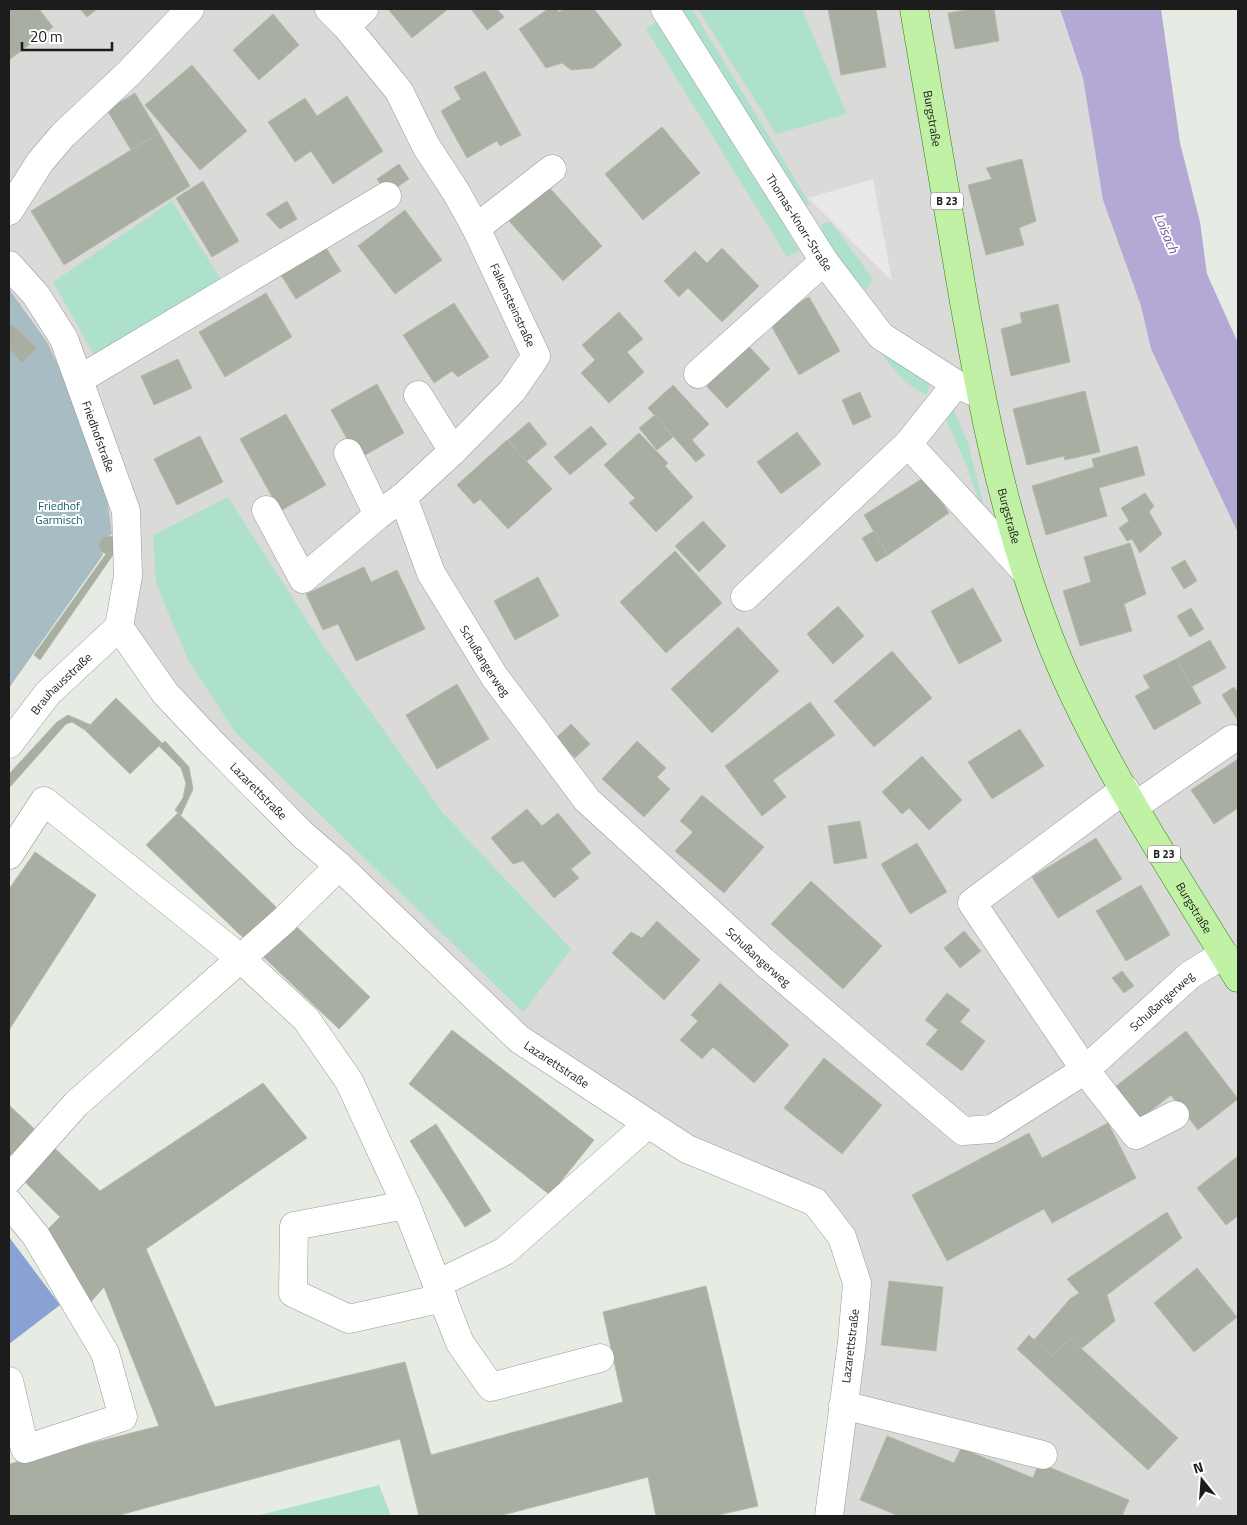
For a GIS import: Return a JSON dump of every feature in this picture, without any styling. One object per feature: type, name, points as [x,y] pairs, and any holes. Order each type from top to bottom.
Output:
[{"type":"main road","name":"Burgstraße","points":[[914,9],[968,389],[1025,571],[1050,640],[1091,729],[1238,978]]},
{"type":"street","points":[[9,211],[40,162],[63,135],[129,73],[190,9]]},
{"type":"street","name":"Thomas-Knorr-Straße","points":[[665,9],[800,203],[824,260],[881,336],[968,389]]},
{"type":"street","name":"Falkensteinstraße","points":[[266,510],[303,579],[378,515],[403,497],[453,450],[512,391],[536,356],[476,228],[456,192],[426,146],[398,91],[347,14]]},
{"type":"street","points":[[9,169],[40,162]]},
{"type":"street","points":[[476,228],[552,169]]},
{"type":"street","points":[[80,379],[387,196]]},
{"type":"street","points":[[698,374],[824,260]]},
{"type":"street","name":"Friedhofstraße","points":[[9,265],[36,295],[64,339],[126,511],[128,576],[119,627]]},
{"type":"street","points":[[745,597],[968,389]]},
{"type":"street","points":[[418,395],[453,450]]},
{"type":"street","points":[[908,444],[1025,571]]},
{"type":"street","points":[[348,453],[378,515]]},
{"type":"street","name":"Schußangerweg","points":[[403,497],[431,573],[494,676],[587,800],[763,961],[963,1131],[992,1129],[1085,1070],[1190,975],[1224,954]]},
{"type":"street","name":"Brauhausstraße","points":[[9,744],[48,693],[119,627]]},
{"type":"street","name":"Lazarettstraße","points":[[119,627],[172,700],[303,835],[340,866],[519,1039],[688,1149],[815,1202],[842,1237],[857,1283],[829,1516]]},
{"type":"street","points":[[1175,1115],[1136,1135],[1085,1070],[972,902],[1130,798],[1232,739]]},
{"type":"street","points":[[9,855],[44,801],[240,958],[306,1020],[349,1081],[406,1206],[460,1343],[491,1387],[600,1358]]},
{"type":"street","points":[[9,1179],[76,1104],[340,866]]},
{"type":"street","points":[[406,1206],[294,1226],[293,1293],[349,1319],[440,1291],[504,1251],[648,1124]]},
{"type":"street","points":[[9,1203],[36,1236],[105,1354],[123,1417],[26,1449],[9,1381]]},
{"type":"street","points":[[843,1405],[1043,1455]]},
{"type":"shaded area","points":[[9,9],[1060,9],[1083,78],[1103,200],[1141,306],[1151,349],[1238,533],[1238,1516],[829,1516],[857,1283],[815,1202],[687,1149],[519,1039],[165,693],[110,583],[120,570],[111,548],[112,534],[106,490],[62,374],[47,342],[9,289]]},
{"type":"shaded area","points":[[873,179],[892,281],[808,198]]},
{"type":"shaded area","points":[[95,612],[111,623],[9,739],[9,711]]},
{"type":"shaded area","points":[[9,1237],[60,1305],[9,1344]]},
{"type":"green space","points":[[675,9],[692,9],[810,204],[802,207]]},
{"type":"green space","points":[[698,9],[802,9],[847,114],[776,134]]},
{"type":"green space","points":[[662,17],[799,251],[787,257],[646,29]]},
{"type":"green space","points":[[172,201],[223,283],[94,355],[53,282]]},
{"type":"green space","points":[[831,222],[873,279],[866,290],[856,282],[821,237],[822,224]]},
{"type":"green space","name":"Friedhof Garmisch","points":[[9,289],[47,342],[68,386],[106,490],[112,534],[100,542],[103,555],[9,688]]},
{"type":"green space","points":[[883,353],[930,385],[927,395],[902,378],[890,365]]},
{"type":"green space","points":[[952,406],[968,443],[988,522],[984,516],[966,464],[942,411]]},
{"type":"green space","points":[[228,497],[322,644],[443,813],[571,949],[523,1012],[235,732],[188,660],[156,583],[153,535]]},
{"type":"green space","points":[[379,1485],[391,1516],[256,1516]]},
{"type":"water","name":"Loisach","points":[[1060,9],[1161,9],[1180,143],[1200,222],[1207,274],[1238,343],[1238,533],[1151,349],[1141,306],[1103,200],[1083,78]]},
{"type":"building","points":[[9,9],[39,9],[53,27],[9,60]]},
{"type":"building","points":[[80,9],[97,9],[87,17]]},
{"type":"building","points":[[388,9],[448,9],[412,38]]},
{"type":"building","points":[[471,9],[497,9],[504,17],[487,30]]},
{"type":"building","points":[[548,9],[557,9],[559,12],[564,9],[594,9],[622,45],[593,68],[571,70],[562,63],[546,68],[519,29]]},
{"type":"building","points":[[828,9],[876,9],[886,67],[841,75]]},
{"type":"building","points":[[972,9],[994,9],[999,41],[955,49],[948,13]]},
{"type":"building","points":[[273,14],[299,45],[259,80],[233,50]]},
{"type":"building","points":[[192,65],[247,131],[200,170],[145,105]]},
{"type":"building","points":[[485,71],[521,135],[500,146],[497,141],[467,158],[441,111],[461,99],[454,87]]},
{"type":"building","points":[[135,93],[159,133],[131,150],[107,110]]},
{"type":"building","points":[[347,96],[383,151],[333,184],[311,151],[295,162],[268,122],[305,98],[317,116]]},
{"type":"building","points":[[662,127],[700,173],[643,220],[605,174]]},
{"type":"building","points":[[159,133],[190,186],[64,265],[31,211]]},
{"type":"building","points":[[1022,159],[1036,221],[1019,228],[1024,245],[986,255],[968,185],[992,179],[986,168]]},
{"type":"building","points":[[399,164],[409,179],[387,194],[377,179]]},
{"type":"building","points":[[203,181],[239,241],[212,257],[176,198]]},
{"type":"building","points":[[548,186],[602,246],[563,281],[509,221]]},
{"type":"building","points":[[287,201],[297,219],[280,229],[266,214]]},
{"type":"building","points":[[405,210],[442,260],[395,294],[358,246]]},
{"type":"building","points":[[321,240],[341,271],[296,299],[276,267]]},
{"type":"building","points":[[722,248],[759,286],[722,322],[688,288],[679,297],[664,281],[695,251],[707,263]]},
{"type":"building","points":[[266,293],[292,337],[225,377],[199,332]]},
{"type":"building","points":[[809,297],[840,351],[799,375],[768,320]]},
{"type":"building","points":[[454,303],[489,357],[458,377],[452,371],[434,383],[403,335]]},
{"type":"building","points":[[1058,304],[1070,362],[1011,376],[1001,329],[1022,323],[1020,313]]},
{"type":"building","points":[[619,312],[643,339],[627,352],[644,372],[609,403],[581,373],[595,360],[582,345]]},
{"type":"building","points":[[12,324],[37,348],[22,363],[9,350],[9,327]]},
{"type":"building","points":[[743,340],[770,369],[727,408],[700,379]]},
{"type":"building","points":[[178,359],[192,388],[154,405],[141,376]]},
{"type":"building","points":[[377,384],[404,433],[358,459],[331,410]]},
{"type":"building","points":[[673,385],[709,424],[692,440],[705,455],[696,462],[648,408]]},
{"type":"building","points":[[1085,391],[1100,452],[1065,460],[1064,456],[1027,465],[1013,409]]},
{"type":"building","points":[[860,392],[871,417],[853,425],[842,400]]},
{"type":"building","points":[[286,414],[326,485],[280,511],[240,439]]},
{"type":"building","points":[[655,415],[673,437],[657,450],[639,428]]},
{"type":"building","points":[[529,422],[547,444],[526,462],[508,440]]},
{"type":"building","points":[[591,426],[607,444],[570,475],[554,457]]},
{"type":"building","points":[[797,432],[821,464],[781,494],[757,462]]},
{"type":"building","points":[[639,433],[668,463],[665,466],[693,497],[656,532],[629,503],[635,498],[604,465]]},
{"type":"building","points":[[200,436],[223,482],[177,505],[154,459]]},
{"type":"building","points":[[507,440],[552,489],[508,529],[480,499],[474,504],[457,485]]},
{"type":"building","points":[[1137,446],[1145,475],[1099,488],[1107,516],[1046,535],[1032,486],[1094,467],[1092,459]]},
{"type":"building","points":[[925,477],[949,513],[888,555],[864,515]]},
{"type":"building","points":[[1145,493],[1154,506],[1149,512],[1162,534],[1140,553],[1132,539],[1127,541],[1119,528],[1129,521],[1121,508]]},
{"type":"building","points":[[703,521],[726,546],[699,572],[675,546]]},
{"type":"building","points":[[874,531],[888,555],[876,562],[862,538]]},
{"type":"building","points":[[108,536],[114,539],[117,545],[114,551],[108,554],[102,551],[99,545],[102,539]]},
{"type":"building","points":[[1130,543],[1146,594],[1124,604],[1132,631],[1080,646],[1063,591],[1091,582],[1084,557]]},
{"type":"building","points":[[675,551],[722,603],[666,653],[620,602]]},
{"type":"building","points":[[115,552],[40,660],[34,655],[106,554]]},
{"type":"building","points":[[1185,560],[1197,581],[1184,589],[1171,568]]},
{"type":"building","points":[[364,567],[371,582],[397,570],[425,629],[356,661],[338,624],[323,630],[306,594]]},
{"type":"building","points":[[538,577],[559,616],[515,640],[494,601]]},
{"type":"building","points":[[973,588],[1002,641],[959,664],[931,611]]},
{"type":"building","points":[[838,606],[864,636],[833,664],[807,634]]},
{"type":"building","points":[[1191,608],[1204,629],[1190,637],[1177,616]]},
{"type":"building","points":[[738,627],[779,671],[712,733],[671,689]]},
{"type":"building","points":[[1210,640],[1226,668],[1191,687],[1176,659]]},
{"type":"building","points":[[892,651],[932,698],[874,747],[834,701]]},
{"type":"building","points":[[1176,659],[1201,703],[1154,730],[1135,696],[1150,688],[1143,676]]},
{"type":"building","points":[[457,684],[489,739],[437,769],[406,715]]},
{"type":"building","points":[[1234,687],[1238,693],[1237,719],[1222,695]]},
{"type":"building","points":[[116,698],[162,743],[130,774],[85,730]]},
{"type":"building","points":[[810,702],[835,735],[773,780],[786,797],[762,816],[725,766]]},
{"type":"building","points":[[68,715],[91,725],[85,730],[72,722],[66,724],[9,788],[9,774],[57,722]]},
{"type":"building","points":[[571,724],[590,744],[575,758],[556,738]]},
{"type":"building","points":[[1020,729],[1044,766],[992,799],[968,762]]},
{"type":"building","points":[[165,741],[189,767],[193,789],[181,815],[175,810],[183,798],[186,783],[181,768],[159,746]]},
{"type":"building","points":[[637,741],[666,768],[657,777],[670,789],[644,817],[602,779]]},
{"type":"building","points":[[922,756],[962,800],[929,830],[909,808],[902,814],[882,792]]},
{"type":"building","points":[[1238,759],[1238,808],[1214,824],[1191,790]]},
{"type":"building","points":[[702,795],[764,847],[724,893],[675,851],[693,832],[680,821]]},
{"type":"building","points":[[527,809],[542,826],[558,813],[591,853],[571,869],[579,878],[554,898],[523,861],[513,864],[491,838]]},
{"type":"building","points":[[178,813],[370,997],[339,1029],[146,845]]},
{"type":"building","points":[[860,821],[867,858],[834,864],[828,826]]},
{"type":"building","points":[[1096,838],[1122,879],[1058,918],[1032,877]]},
{"type":"building","points":[[917,843],[947,892],[910,914],[881,864]]},
{"type":"building","points":[[35,852],[96,895],[9,1030],[9,889]]},
{"type":"building","points":[[811,881],[882,946],[843,989],[771,924]]},
{"type":"building","points":[[1141,885],[1170,935],[1126,961],[1096,911]]},
{"type":"building","points":[[657,921],[700,960],[664,1000],[612,953],[631,932],[642,938]]},
{"type":"building","points":[[964,931],[981,951],[960,968],[944,948]]},
{"type":"building","points":[[1122,971],[1134,986],[1124,993],[1112,978]]},
{"type":"building","points":[[720,983],[789,1045],[754,1083],[713,1047],[702,1059],[680,1040],[698,1021],[691,1015]]},
{"type":"building","points":[[947,993],[970,1010],[960,1022],[985,1041],[962,1071],[926,1044],[938,1030],[925,1020]]},
{"type":"building","points":[[452,1030],[594,1140],[550,1195],[409,1084]]},
{"type":"building","points":[[1186,1031],[1238,1099],[1198,1130],[1171,1095],[1140,1119],[1115,1087]]},
{"type":"building","points":[[824,1058],[882,1105],[842,1154],[784,1108]]},
{"type":"building","points":[[263,1083],[307,1138],[146,1249],[215,1407],[405,1362],[431,1455],[623,1402],[603,1312],[706,1286],[758,1506],[714,1516],[656,1516],[648,1477],[499,1516],[419,1516],[400,1439],[116,1516],[9,1516],[9,1464],[159,1426],[104,1287],[90,1303],[42,1235],[60,1217],[9,1166],[9,1105],[100,1191]]},
{"type":"building","points":[[1108,1123],[1136,1178],[1052,1223],[1044,1209],[947,1261],[912,1195],[1029,1133],[1042,1158]]},
{"type":"building","points":[[436,1124],[491,1211],[465,1227],[410,1141]]},
{"type":"building","points":[[1238,1156],[1238,1216],[1226,1225],[1197,1188]]},
{"type":"building","points":[[1167,1212],[1182,1238],[1107,1295],[1115,1321],[1081,1349],[1070,1338],[1052,1357],[1034,1340],[1070,1299],[1079,1293],[1067,1279]]},
{"type":"building","points":[[1197,1268],[1237,1317],[1194,1352],[1154,1303]]},
{"type":"building","points":[[889,1281],[943,1287],[936,1351],[881,1345]]},
{"type":"building","points":[[1029,1335],[1052,1357],[1070,1338],[1178,1438],[1148,1470],[1017,1349]]},
{"type":"building","points":[[887,1436],[954,1463],[961,1448],[1033,1478],[1039,1463],[1129,1500],[1122,1516],[899,1516],[860,1500]]}]
